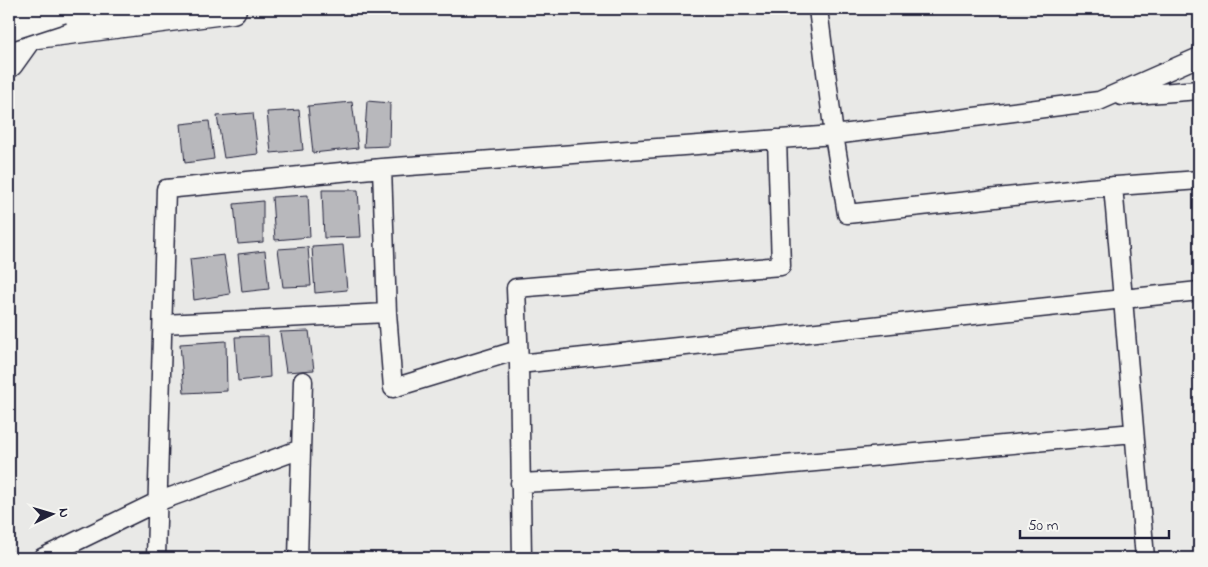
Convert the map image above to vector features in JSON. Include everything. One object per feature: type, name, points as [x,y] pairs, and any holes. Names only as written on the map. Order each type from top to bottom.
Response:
[{"type":"main road","points":[[9,63],[16,24],[37,9]]},
{"type":"main road","points":[[16,24],[62,9]]},
{"type":"main road","points":[[16,24],[232,9]]},
{"type":"street","points":[[818,9],[834,135],[847,214],[1113,186],[1199,180]]},
{"type":"street","points":[[156,558],[166,189],[382,168],[834,135],[1099,101],[1199,57]]},
{"type":"street","points":[[1107,98],[1199,90]]},
{"type":"street","points":[[522,558],[516,288],[781,266],[777,140]]},
{"type":"street","points":[[382,168],[387,313],[393,388],[518,357],[1199,291]]},
{"type":"street","points":[[1113,186],[1145,558]]},
{"type":"street","points":[[163,324],[387,313]]},
{"type":"street","points":[[298,558],[303,382]]},
{"type":"street","points":[[520,483],[662,476],[1134,433]]},
{"type":"street","points":[[42,558],[157,502],[301,449]]},
{"type":"building","points":[[367,101],[390,103],[389,146],[364,147]]},
{"type":"building","points":[[352,102],[358,148],[313,153],[308,106]]},
{"type":"building","points":[[299,110],[303,150],[271,153],[267,112]]},
{"type":"building","points":[[253,113],[258,154],[224,158],[217,116]]},
{"type":"building","points":[[209,121],[214,159],[185,163],[181,124]]},
{"type":"building","points":[[322,190],[358,190],[361,237],[324,238]]},
{"type":"building","points":[[308,195],[310,237],[275,240],[272,197]]},
{"type":"building","points":[[263,201],[263,242],[238,244],[234,204]]},
{"type":"building","points":[[343,245],[347,290],[315,293],[312,247]]},
{"type":"building","points":[[308,247],[311,286],[283,287],[278,249]]},
{"type":"building","points":[[265,251],[269,289],[242,292],[238,254]]},
{"type":"building","points":[[224,255],[230,294],[194,300],[190,259]]},
{"type":"building","points":[[309,331],[314,370],[286,372],[280,332]]},
{"type":"building","points":[[268,336],[270,377],[238,381],[235,337]]},
{"type":"building","points":[[226,341],[227,391],[184,393],[180,344]]}]
